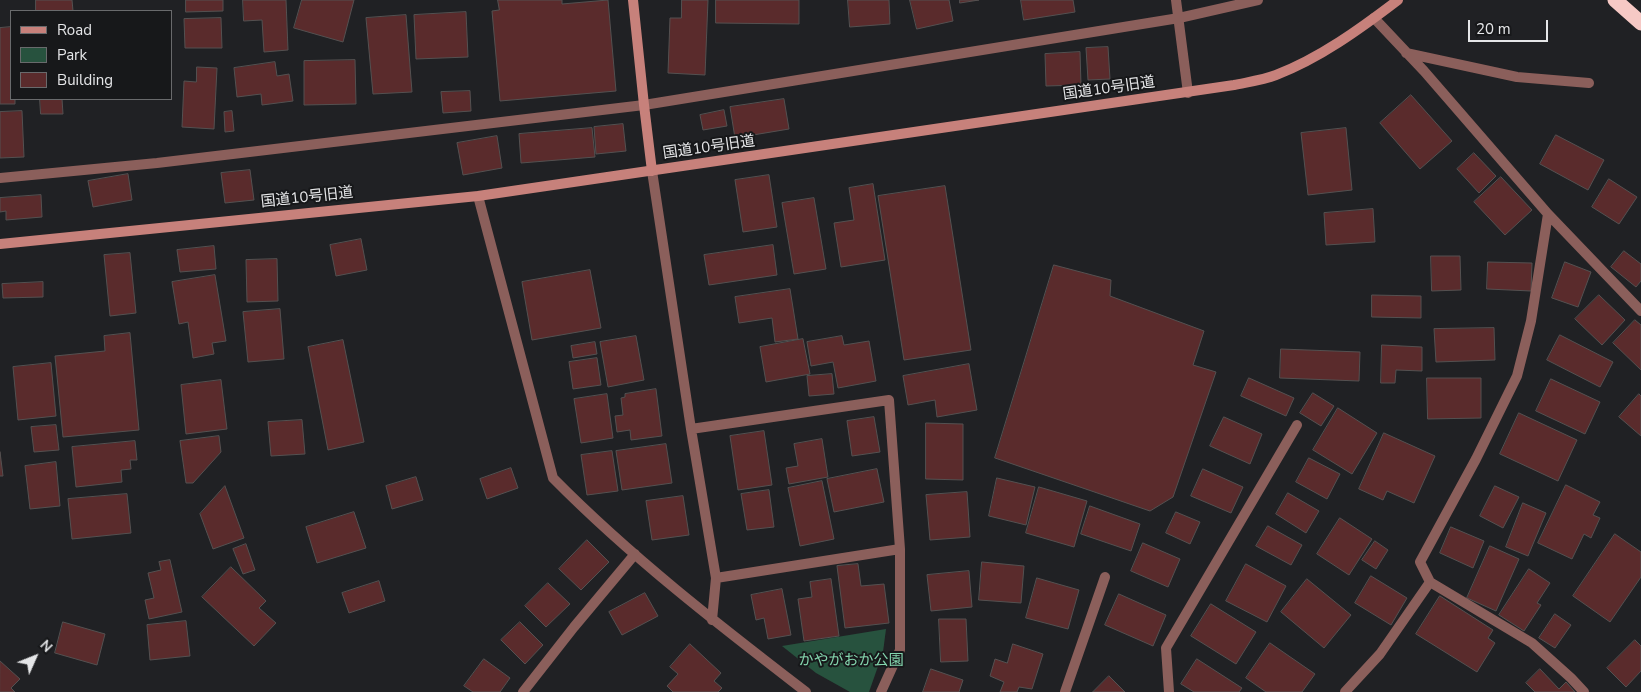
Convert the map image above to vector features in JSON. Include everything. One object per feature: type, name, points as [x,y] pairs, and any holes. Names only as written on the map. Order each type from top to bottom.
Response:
[{"type":"highway","points":[[1615,0],[1641,23]]},
{"type":"street","points":[[633,0],[652,171],[691,429],[716,578],[712,620]]},
{"type":"street","points":[[1176,0],[1188,93]]},
{"type":"street","points":[[0,178],[157,163],[644,105],[1179,18],[1258,0]]},
{"type":"street","name":"国道10号旧道","points":[[0,244],[478,196],[1234,85],[1275,75],[1324,52],[1398,0]]},
{"type":"street","points":[[1374,18],[1548,214],[1641,311]]},
{"type":"street","points":[[1406,53],[1517,77],[1590,83]]},
{"type":"street","points":[[478,196],[554,478],[584,509],[712,620],[806,692]]},
{"type":"street","points":[[1548,214],[1531,321],[1517,376],[1476,459],[1420,562],[1430,582],[1532,643],[1584,692]]},
{"type":"street","points":[[691,429],[889,400],[900,549],[900,650],[881,692]]},
{"type":"street","points":[[1169,692],[1166,648],[1297,425]]},
{"type":"street","points":[[716,578],[900,549]]},
{"type":"street","points":[[523,692],[574,627],[636,554]]},
{"type":"street","points":[[1066,692],[1104,577]]},
{"type":"street","points":[[1345,692],[1380,654],[1430,582]]},
{"type":"green space","name":"かやがおか公園","points":[[886,629],[883,652],[869,692],[850,692],[816,673],[782,646]]},
{"type":"building","points":[[36,0],[72,0],[73,10],[36,10]]},
{"type":"building","points":[[186,0],[223,0],[223,11],[186,12]]},
{"type":"building","points":[[243,0],[286,0],[288,50],[264,52],[262,20],[244,21]]},
{"type":"building","points":[[302,0],[354,0],[343,42],[294,28]]},
{"type":"building","points":[[498,0],[562,0],[562,4],[608,0],[616,91],[500,101],[492,11],[499,10]]},
{"type":"building","points":[[682,0],[708,0],[705,75],[668,73],[670,18],[681,18]]},
{"type":"building","points":[[716,0],[799,0],[799,24],[716,23]]},
{"type":"building","points":[[848,0],[889,0],[890,24],[850,27]]},
{"type":"building","points":[[910,0],[949,0],[953,21],[917,29]]},
{"type":"building","points":[[960,0],[979,0],[960,3]]},
{"type":"building","points":[[1021,0],[1073,0],[1075,12],[1024,20]]},
{"type":"building","points":[[466,12],[468,57],[416,59],[414,15]]},
{"type":"building","points":[[406,15],[412,92],[373,94],[366,18]]},
{"type":"building","points":[[221,18],[222,48],[185,48],[184,19]]},
{"type":"building","points":[[10,27],[10,100],[15,100],[15,104],[0,104],[0,28]]},
{"type":"building","points":[[1108,47],[1110,79],[1088,80],[1086,48]]},
{"type":"building","points":[[1080,52],[1081,85],[1046,86],[1045,54]]},
{"type":"building","points":[[355,60],[356,104],[304,105],[304,61]]},
{"type":"building","points":[[275,62],[277,76],[289,74],[293,101],[262,105],[261,94],[237,97],[234,68]]},
{"type":"building","points":[[197,67],[217,68],[214,129],[182,127],[184,81],[196,82]]},
{"type":"building","points":[[470,91],[471,111],[443,113],[441,92]]},
{"type":"building","points":[[1411,95],[1452,141],[1420,169],[1380,123]]},
{"type":"building","points":[[784,99],[789,129],[735,138],[730,107]]},
{"type":"building","points":[[40,100],[62,100],[63,114],[41,114]]},
{"type":"building","points":[[724,110],[727,126],[703,130],[700,115]]},
{"type":"building","points":[[22,111],[24,157],[0,158],[0,112]]},
{"type":"building","points":[[232,111],[234,131],[225,132],[224,112]]},
{"type":"building","points":[[623,124],[626,151],[596,154],[594,127]]},
{"type":"building","points":[[592,128],[595,157],[521,163],[519,134]]},
{"type":"building","points":[[1346,128],[1352,190],[1308,195],[1301,133]]},
{"type":"building","points":[[1556,135],[1604,160],[1588,190],[1540,164]]},
{"type":"building","points":[[497,136],[502,168],[463,175],[457,143]]},
{"type":"building","points":[[1474,153],[1496,176],[1479,193],[1457,169]]},
{"type":"building","points":[[250,170],[254,200],[225,203],[221,173]]},
{"type":"building","points":[[128,174],[132,200],[93,207],[88,181]]},
{"type":"building","points":[[769,175],[777,227],[743,232],[735,180]]},
{"type":"building","points":[[1501,177],[1532,210],[1505,235],[1474,202]]},
{"type":"building","points":[[1609,179],[1637,197],[1619,224],[1592,207]]},
{"type":"building","points":[[873,184],[885,260],[841,267],[834,223],[854,220],[849,188]]},
{"type":"building","points":[[945,186],[971,350],[904,360],[878,196]]},
{"type":"building","points":[[41,195],[42,217],[6,220],[6,211],[0,212],[0,198]]},
{"type":"building","points":[[814,198],[826,269],[794,274],[782,203]]},
{"type":"building","points":[[1373,209],[1375,242],[1326,245],[1324,213]]},
{"type":"building","points":[[361,239],[367,270],[336,276],[330,245]]},
{"type":"building","points":[[773,245],[777,275],[709,285],[704,255]]},
{"type":"building","points":[[214,246],[216,269],[180,272],[177,250]]},
{"type":"building","points":[[1624,251],[1641,264],[1641,281],[1636,287],[1611,267]]},
{"type":"building","points":[[130,253],[136,313],[110,316],[104,255]]},
{"type":"building","points":[[1431,256],[1460,256],[1461,290],[1432,291]]},
{"type":"building","points":[[277,259],[278,301],[247,302],[246,260]]},
{"type":"building","points":[[1488,262],[1532,263],[1531,291],[1487,289]]},
{"type":"building","points":[[1565,262],[1591,272],[1578,307],[1552,298]]},
{"type":"building","points":[[1054,265],[1111,280],[1110,296],[1204,331],[1193,365],[1216,372],[1173,497],[1150,511],[995,458]]},
{"type":"building","points":[[590,270],[601,328],[532,340],[522,282]]},
{"type":"building","points":[[215,275],[226,341],[212,343],[214,354],[193,358],[188,322],[179,324],[172,282]]},
{"type":"building","points":[[43,282],[43,297],[3,298],[2,284]]},
{"type":"building","points":[[790,289],[798,339],[775,342],[772,318],[739,323],[735,297]]},
{"type":"building","points":[[1372,295],[1421,296],[1421,318],[1372,317]]},
{"type":"building","points":[[1599,295],[1625,320],[1602,345],[1575,319]]},
{"type":"building","points":[[280,309],[284,359],[248,362],[243,312]]},
{"type":"building","points":[[1635,320],[1641,325],[1641,370],[1613,343]]},
{"type":"building","points":[[1494,328],[1495,360],[1436,362],[1434,329]]},
{"type":"building","points":[[130,333],[139,430],[63,437],[55,356],[105,351],[104,336]]},
{"type":"building","points":[[1560,335],[1613,362],[1600,387],[1547,360]]},
{"type":"building","points":[[636,336],[644,380],[608,387],[600,342]]},
{"type":"building","points":[[842,336],[844,345],[869,341],[876,381],[838,388],[833,362],[811,366],[807,342]]},
{"type":"building","points":[[803,339],[810,374],[766,382],[760,347]]},
{"type":"building","points":[[343,340],[364,442],[328,450],[308,347]]},
{"type":"building","points":[[595,342],[597,354],[573,358],[571,346]]},
{"type":"building","points":[[1382,345],[1422,347],[1422,371],[1396,370],[1395,383],[1381,383]]},
{"type":"building","points":[[1281,349],[1360,352],[1359,381],[1280,378]]},
{"type":"building","points":[[597,358],[601,385],[573,389],[569,362]]},
{"type":"building","points":[[51,363],[56,416],[18,420],[13,367]]},
{"type":"building","points":[[969,364],[977,410],[937,417],[935,400],[908,405],[903,376]]},
{"type":"building","points":[[832,374],[834,394],[809,396],[807,376]]},
{"type":"building","points":[[1249,378],[1294,398],[1286,416],[1241,396]]},
{"type":"building","points":[[1427,378],[1481,378],[1481,418],[1428,419]]},
{"type":"building","points":[[1551,379],[1600,402],[1585,434],[1536,411]]},
{"type":"building","points":[[221,380],[227,429],[186,434],[181,385]]},
{"type":"building","points":[[656,389],[662,436],[631,440],[630,430],[617,432],[615,416],[623,415],[621,398],[625,397],[625,394]]},
{"type":"building","points":[[1313,393],[1334,406],[1321,426],[1300,413]]},
{"type":"building","points":[[607,394],[613,438],[581,443],[574,399]]},
{"type":"building","points":[[1639,394],[1641,396],[1641,436],[1619,417]]},
{"type":"building","points":[[1338,408],[1377,433],[1352,474],[1313,450]]},
{"type":"building","points":[[1519,413],[1577,440],[1558,481],[1500,454]]},
{"type":"building","points":[[874,417],[880,452],[852,456],[847,421]]},
{"type":"building","points":[[1224,417],[1262,434],[1250,464],[1210,446]]},
{"type":"building","points":[[302,420],[305,454],[271,456],[268,422]]},
{"type":"building","points":[[926,423],[963,424],[963,480],[926,479]]},
{"type":"building","points":[[56,425],[59,450],[34,452],[31,427]]},
{"type":"building","points":[[764,431],[772,485],[738,490],[730,436]]},
{"type":"building","points":[[1384,433],[1435,456],[1414,503],[1387,491],[1383,500],[1359,489]]},
{"type":"building","points":[[219,436],[221,452],[193,483],[186,483],[180,441]]},
{"type":"building","points":[[822,439],[828,477],[789,484],[786,468],[798,466],[794,444]]},
{"type":"building","points":[[135,441],[137,460],[130,460],[131,469],[121,470],[122,482],[76,487],[72,447]]},
{"type":"building","points":[[666,444],[672,483],[622,490],[616,451]]},
{"type":"building","points":[[612,451],[618,491],[587,495],[581,455]]},
{"type":"building","points":[[0,452],[3,476],[0,476]]},
{"type":"building","points":[[1309,458],[1340,474],[1327,499],[1296,482]]},
{"type":"building","points":[[56,462],[60,506],[30,509],[25,466]]},
{"type":"building","points":[[511,468],[518,488],[487,499],[480,479]]},
{"type":"building","points":[[877,469],[884,502],[834,512],[827,479]]},
{"type":"building","points":[[1203,469],[1243,487],[1231,513],[1191,496]]},
{"type":"building","points":[[416,477],[423,500],[392,509],[386,486]]},
{"type":"building","points":[[997,478],[1035,487],[1026,525],[989,516]]},
{"type":"building","points":[[822,481],[834,539],[800,546],[788,488]]},
{"type":"building","points":[[1566,485],[1600,502],[1593,515],[1600,518],[1591,538],[1584,534],[1572,559],[1538,543]]},
{"type":"building","points":[[225,486],[244,538],[213,549],[200,514]]},
{"type":"building","points":[[1495,486],[1519,497],[1503,528],[1480,516]]},
{"type":"building","points":[[1039,487],[1087,501],[1074,547],[1026,533]]},
{"type":"building","points":[[769,490],[774,527],[747,530],[741,494]]},
{"type":"building","points":[[967,492],[970,537],[930,540],[926,495]]},
{"type":"building","points":[[1288,493],[1319,511],[1306,533],[1276,514]]},
{"type":"building","points":[[127,494],[131,533],[72,539],[68,499]]},
{"type":"building","points":[[683,496],[689,535],[652,540],[646,501]]},
{"type":"building","points":[[1523,503],[1546,513],[1528,556],[1506,547]]},
{"type":"building","points":[[1090,506],[1140,524],[1131,551],[1081,534]]},
{"type":"building","points":[[354,512],[366,548],[317,563],[306,527]]},
{"type":"building","points":[[1176,512],[1200,522],[1190,544],[1166,533]]},
{"type":"building","points":[[1340,518],[1372,539],[1349,575],[1317,554]]},
{"type":"building","points":[[1268,526],[1302,545],[1291,565],[1256,546]]},
{"type":"building","points":[[1451,527],[1484,541],[1473,568],[1440,553]]},
{"type":"building","points":[[1615,534],[1641,552],[1641,577],[1610,622],[1573,596]]},
{"type":"building","points":[[587,540],[609,562],[581,590],[559,569]]},
{"type":"building","points":[[1375,541],[1388,550],[1376,569],[1362,560]]},
{"type":"building","points":[[1143,543],[1180,559],[1168,587],[1131,571]]},
{"type":"building","points":[[246,544],[255,570],[243,574],[233,549]]},
{"type":"building","points":[[1490,546],[1519,559],[1496,611],[1467,598]]},
{"type":"building","points":[[170,560],[182,612],[149,619],[145,600],[154,598],[148,573],[161,570],[159,562]]},
{"type":"building","points":[[982,562],[1024,566],[1021,603],[979,600]]},
{"type":"building","points":[[858,564],[861,586],[884,584],[889,623],[845,628],[837,566]]},
{"type":"building","points":[[1246,564],[1286,586],[1267,622],[1226,601]]},
{"type":"building","points":[[231,567],[266,601],[259,608],[276,623],[254,646],[202,597]]},
{"type":"building","points":[[1529,569],[1550,583],[1537,603],[1541,605],[1524,631],[1499,615]]},
{"type":"building","points":[[969,571],[972,607],[931,611],[927,575]]},
{"type":"building","points":[[1371,576],[1407,598],[1391,625],[1355,603]]},
{"type":"building","points":[[1037,578],[1079,590],[1068,629],[1026,618]]},
{"type":"building","points":[[831,579],[839,636],[804,641],[798,599],[812,597],[810,582]]},
{"type":"building","points":[[1307,579],[1351,615],[1324,648],[1281,612]]},
{"type":"building","points":[[379,581],[385,601],[349,613],[342,593]]},
{"type":"building","points":[[548,583],[570,604],[546,627],[525,606]]},
{"type":"building","points":[[782,589],[791,635],[768,639],[764,618],[756,620],[751,595]]},
{"type":"building","points":[[645,593],[658,616],[622,635],[609,612]]},
{"type":"building","points":[[1119,594],[1166,615],[1153,646],[1105,625]]},
{"type":"building","points":[[1440,596],[1493,630],[1488,638],[1495,643],[1477,672],[1416,634]]},
{"type":"building","points":[[1211,604],[1256,632],[1236,664],[1191,636]]},
{"type":"building","points":[[1555,614],[1571,625],[1555,648],[1539,638]]},
{"type":"building","points":[[939,619],[966,619],[968,661],[941,662]]},
{"type":"building","points":[[186,621],[190,656],[150,660],[147,625]]},
{"type":"building","points":[[63,622],[105,634],[97,665],[55,653]]},
{"type":"building","points":[[520,622],[543,645],[525,664],[501,640]]},
{"type":"building","points":[[1635,640],[1641,646],[1641,671],[1626,687],[1607,668]]},
{"type":"building","points":[[1270,643],[1315,674],[1302,692],[1266,692],[1246,678]]},
{"type":"building","points":[[690,644],[721,673],[714,681],[722,688],[718,692],[673,692],[667,686],[678,674],[670,667]]},
{"type":"building","points":[[1013,644],[1043,654],[1032,689],[1019,687],[1017,692],[1000,692],[1004,682],[990,676],[995,659],[1007,663]]},
{"type":"building","points":[[484,659],[510,678],[500,692],[473,692],[464,686]]},
{"type":"building","points":[[1197,659],[1242,688],[1239,692],[1194,692],[1181,684]]},
{"type":"building","points":[[0,661],[20,679],[11,688],[15,692],[0,692]]},
{"type":"building","points":[[931,669],[963,680],[959,692],[923,692]]},
{"type":"building","points":[[1540,669],[1559,689],[1566,682],[1575,692],[1535,692],[1526,683]]},
{"type":"building","points":[[1109,676],[1125,692],[1093,692]]}]
